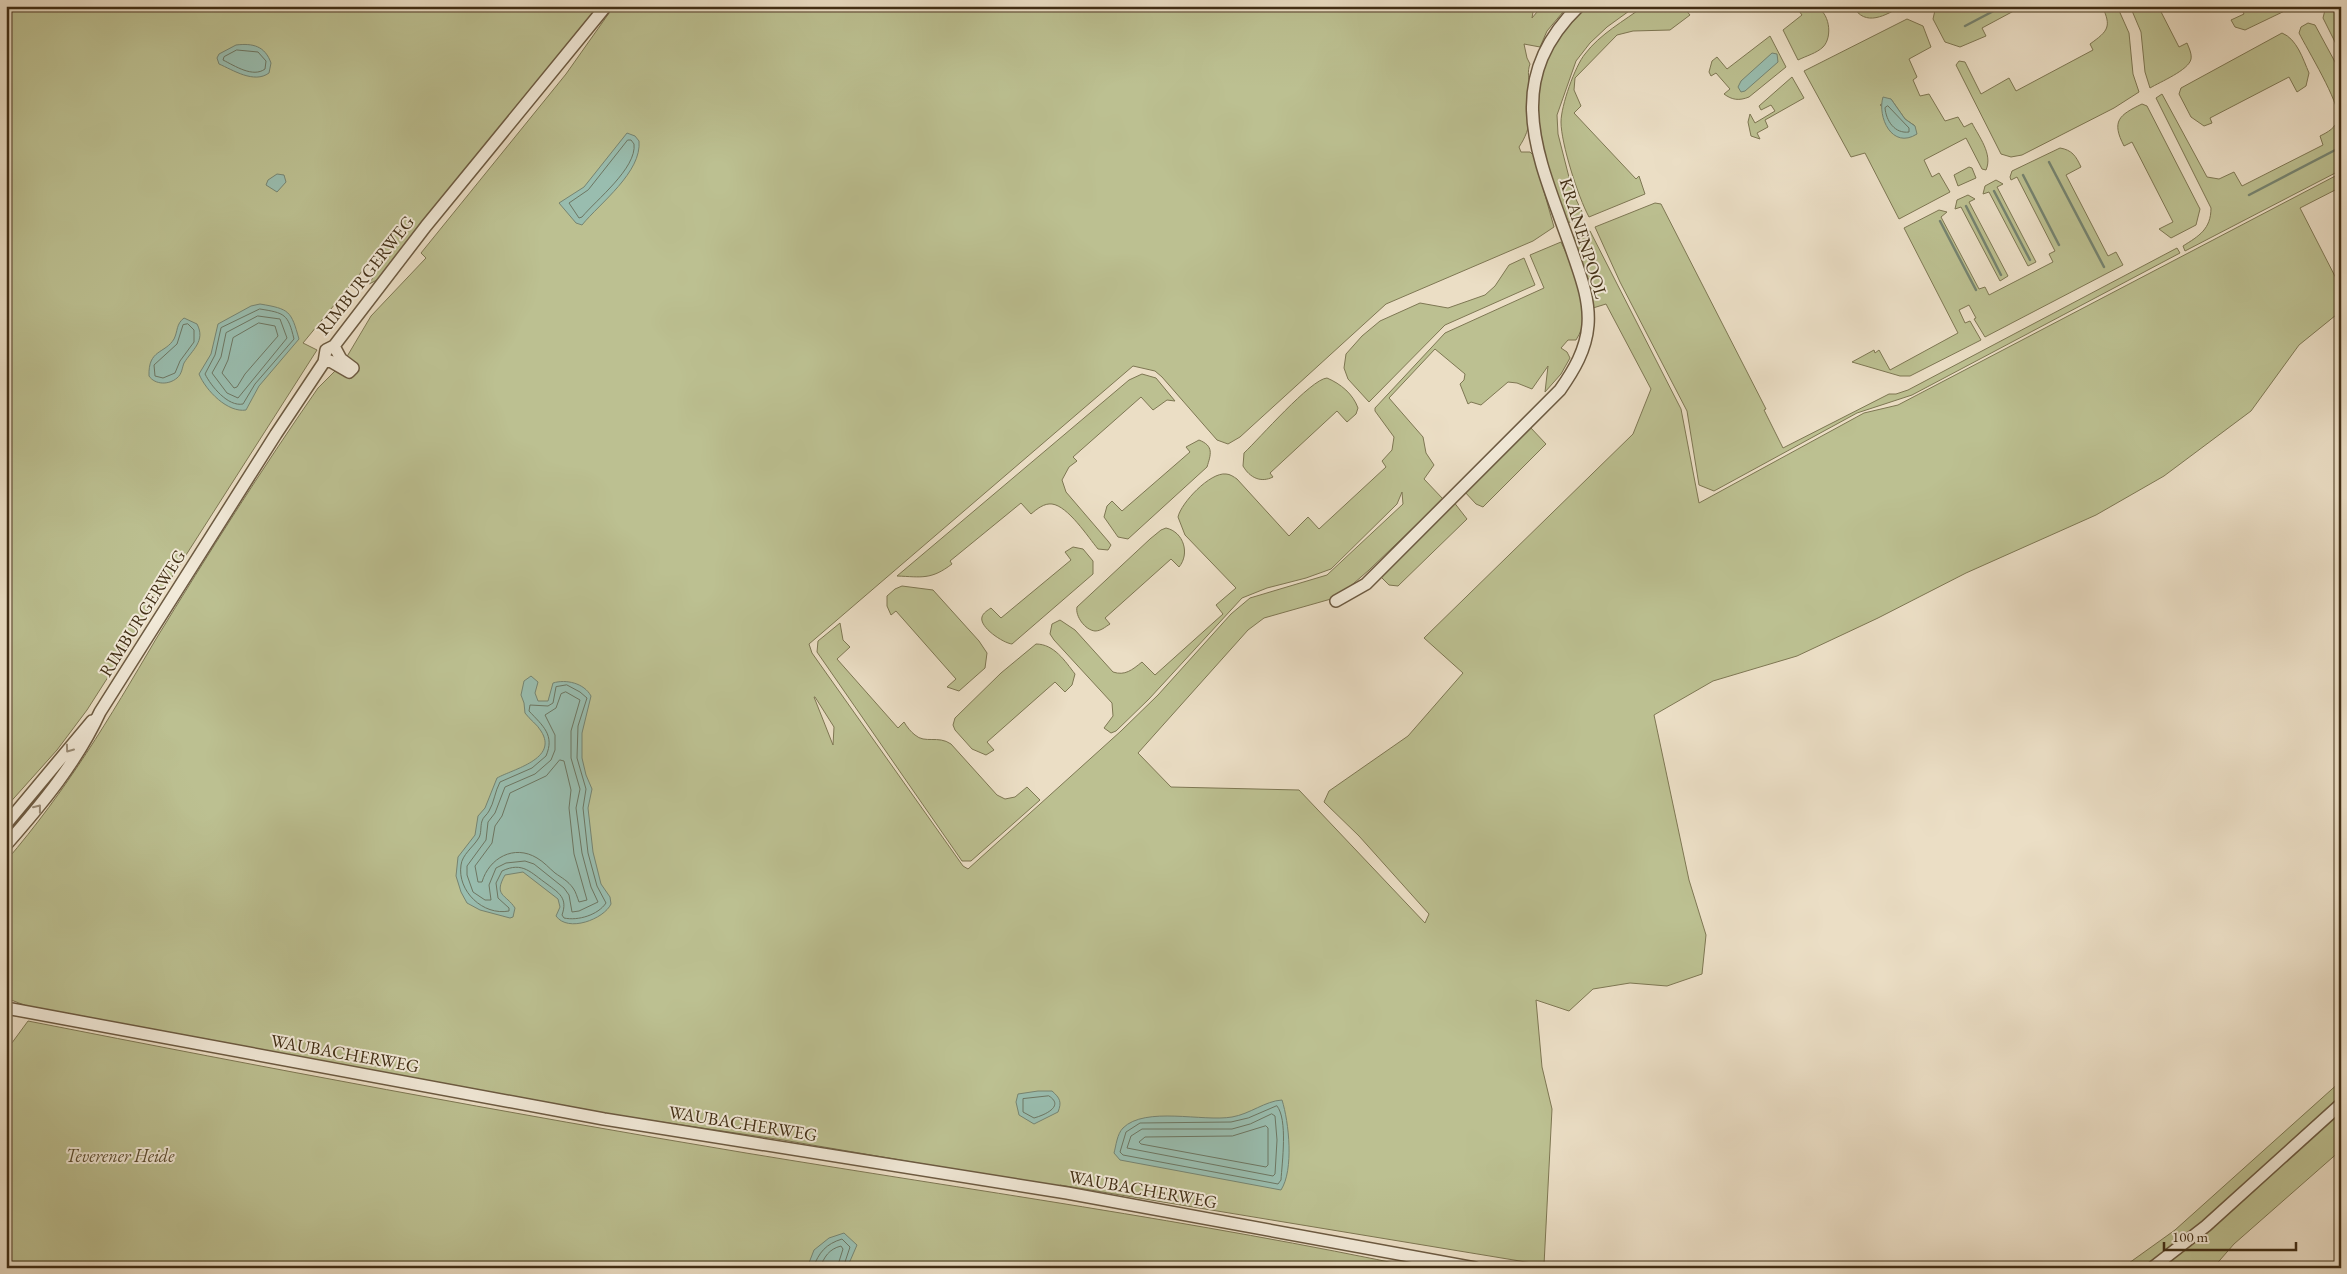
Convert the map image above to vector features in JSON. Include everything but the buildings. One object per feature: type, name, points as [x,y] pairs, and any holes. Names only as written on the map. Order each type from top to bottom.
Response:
[{"type":"street","name":"RIMBURGERWEG","points":[[6,824],[100,712],[276,434],[324,362],[326,350],[334,346],[426,226],[606,6]]},
{"type":"street","name":"KRANENPOOL","points":[[1336,601],[1366,584],[1560,390],[1575,367],[1582,351],[1588,326],[1586,296],[1543,168],[1533,128],[1532,98],[1535,76],[1550,40],[1579,6]]},
{"type":"street","points":[[324,362],[330,360],[351,370],[341,359],[334,346]]},
{"type":"street","name":"RIMBURGERWEG","points":[[6,845],[64,775],[89,737],[100,712]]},
{"type":"street","name":"WAUBACHERWEG","points":[[6,1008],[604,1119],[1067,1192],[1476,1268]]},
{"type":"street","points":[[2152,1268],[2206,1226],[2341,1104]]},
{"type":"green space","points":[[6,6],[602,6],[377,280],[369,284],[375,274],[372,271],[381,256],[377,253],[303,343],[317,350],[87,710],[57,750],[6,807]]},
{"type":"green space","points":[[614,6],[1534,6],[1532,18],[1542,6],[1568,6],[1547,31],[1540,47],[1524,44],[1530,64],[1528,72],[1531,111],[1529,125],[1519,147],[1521,152],[1530,152],[1534,156],[1554,227],[1533,241],[1386,304],[1240,437],[1228,444],[1217,440],[1155,371],[1133,366],[809,644],[812,653],[963,866],[968,869],[1121,731],[1158,695],[1231,614],[1250,598],[1327,575],[1403,504],[1402,492],[1397,504],[1331,569],[1306,578],[1267,588],[1242,598],[1149,699],[1116,731],[1111,733],[1104,728],[1113,716],[1112,703],[1054,640],[1050,634],[1052,624],[1060,620],[1075,630],[1113,672],[1125,673],[1142,662],[1155,675],[1223,614],[1216,605],[1236,588],[1185,535],[1178,517],[1180,511],[1197,489],[1212,478],[1229,474],[1237,479],[1289,536],[1308,517],[1319,529],[1386,467],[1382,461],[1392,450],[1394,437],[1375,411],[1375,408],[1445,333],[1544,288],[1530,255],[1561,242],[1572,265],[1580,291],[1584,317],[1576,340],[1568,340],[1561,348],[1567,352],[1570,358],[1561,374],[1545,392],[1548,366],[1532,389],[1517,383],[1508,382],[1481,405],[1471,402],[1468,404],[1460,384],[1464,380],[1465,374],[1435,349],[1389,398],[1423,437],[1426,453],[1434,465],[1424,479],[1443,499],[1338,597],[1264,618],[1248,630],[1138,753],[1171,787],[1299,790],[1425,923],[1429,914],[1359,836],[1324,802],[1329,791],[1408,736],[1463,673],[1424,638],[1633,434],[1651,389],[1606,304],[1593,308],[1590,284],[1572,238],[1590,231],[1681,409],[1699,503],[1864,413],[1898,405],[2341,173],[2341,187],[2300,208],[2341,288],[2341,311],[2299,345],[2251,411],[2164,476],[2096,515],[1966,573],[1878,618],[1797,656],[1713,681],[1654,715],[1689,880],[1706,935],[1702,974],[1667,986],[1630,983],[1593,989],[1569,1011],[1536,1000],[1542,1067],[1552,1109],[1544,1265],[1060,1185],[1058,1187],[783,1140],[621,1116],[32,1008],[6,998],[6,861],[49,808],[68,781],[104,726],[215,544],[318,388],[337,369],[339,370],[371,316],[426,258],[421,253],[566,74]],"holes":[[[814,697],[815,697],[834,727],[833,745]]]},
{"type":"green space","points":[[1587,6],[1636,6],[1607,27],[1590,43],[1576,61],[1557,115],[1558,134],[1573,193],[1584,216],[1583,219],[1566,223],[1543,145],[1538,101],[1540,80],[1555,42]]},
{"type":"green space","points":[[1644,6],[1687,6],[1685,9],[1690,15],[1670,30],[1633,31],[1617,35],[1575,78],[1574,90],[1581,106],[1574,113],[1636,179],[1639,176],[1645,194],[1589,217],[1575,184],[1567,156],[1561,122],[1563,106],[1573,77],[1585,54],[1605,34]]},
{"type":"green space","points":[[1814,6],[1824,13],[1829,31],[1823,47],[1815,53],[1798,60],[1783,30],[1802,15],[1796,7]]},
{"type":"green space","points":[[1853,6],[1902,6],[1883,16],[1870,18],[1863,17]]},
{"type":"green space","points":[[1936,6],[2023,6],[1982,28],[1986,36],[1960,47],[1945,42],[1933,19]]},
{"type":"green space","points":[[2102,6],[2117,6],[2129,33],[2133,74],[2139,92],[2114,108],[2022,155],[2011,157],[2001,154],[1956,65],[1959,61],[1965,62],[1981,94],[2009,78],[2016,91],[2093,50],[2090,44],[2101,36],[2107,24]]},
{"type":"green space","points":[[2130,6],[2158,6],[2179,47],[2187,43],[2191,53],[2191,59],[2185,67],[2150,88],[2145,72],[2141,32]]},
{"type":"green space","points":[[2240,6],[2295,6],[2245,30],[2235,27],[2231,20],[2244,14]]},
{"type":"green space","points":[[2331,6],[2341,6],[2341,48],[2337,46],[2323,18],[2325,10]]},
{"type":"green space","points":[[1907,19],[1923,26],[1931,47],[1909,59],[1917,77],[1913,80],[1920,96],[1929,94],[1945,121],[1958,117],[1964,127],[1972,123],[1988,158],[1986,170],[1982,169],[1966,138],[1924,160],[1932,177],[1939,173],[1950,192],[1899,219],[1865,153],[1851,157],[1804,71]],"holes":[[[1891,99],[1905,119],[1915,126],[1880,105]]]},
{"type":"green space","points":[[2308,23],[2315,25],[2341,73],[2341,170],[2185,251],[2183,246],[2199,235],[2206,227],[2211,208],[2156,98],[2162,94],[2207,177],[2219,179],[2234,172],[2242,186],[2323,145],[2320,136],[2331,129],[2337,121],[2334,101],[2299,33],[2301,27]]},
{"type":"green space","points":[[2282,33],[2292,40],[2302,56],[2309,73],[2306,86],[2297,92],[2289,77],[2210,118],[2212,123],[2204,126],[2191,117],[2179,94],[2181,88]]},
{"type":"green space","points":[[1770,36],[1786,67],[1749,97],[1736,99],[1724,94],[1730,89],[1716,73],[1711,76],[1709,72],[1712,61],[1717,57],[1727,69]]},
{"type":"green space","points":[[1792,77],[1804,98],[1765,120],[1768,127],[1757,133],[1760,139],[1751,136],[1748,122],[1750,114],[1755,123],[1775,111],[1771,105],[1761,110],[1759,106]]},
{"type":"green space","points":[[2142,104],[2147,106],[2200,209],[2196,225],[2171,238],[2159,229],[2173,222],[2132,142],[2124,146],[2118,130],[2118,125],[2123,116]]},
{"type":"green space","points":[[2060,148],[2071,152],[2079,163],[2081,167],[2066,175],[2108,256],[2116,252],[2123,265],[1985,337],[1974,319],[1976,318],[1969,305],[1959,310],[1965,323],[1970,321],[1981,340],[1910,376],[1900,376],[1852,362],[1874,350],[1875,353],[1879,350],[1890,370],[1958,333],[1904,228],[1939,210],[1947,212],[1941,217],[1979,289],[1985,287],[1989,295],[2053,262],[2049,254],[2055,251],[2017,177],[2011,180],[2010,177],[2012,171]]},
{"type":"green space","points":[[1969,167],[1972,168],[1976,178],[1958,186],[1954,175]]},
{"type":"green space","points":[[1996,180],[2003,184],[1997,187],[2036,262],[2028,266],[1989,192],[1983,194],[1985,186]]},
{"type":"green space","points":[[1968,195],[1975,199],[1969,202],[2008,276],[2000,281],[1961,207],[1955,209],[1957,200]]},
{"type":"green space","points":[[1655,203],[1661,204],[1766,409],[1764,410],[1783,448],[1889,394],[1908,390],[2177,248],[2180,253],[1912,395],[1857,413],[1714,491],[1699,485],[1687,411],[1620,282],[1595,227]]},
{"type":"green space","points":[[1524,258],[1535,285],[1445,325],[1369,402],[1348,379],[1344,368],[1346,354],[1362,336],[1380,321],[1420,303],[1448,308],[1485,295],[1495,286],[1509,265]]},
{"type":"green space","points":[[1142,374],[1156,378],[1175,401],[1167,400],[1153,410],[1141,397],[1073,457],[1077,461],[1069,467],[1062,480],[1066,492],[1111,545],[1108,550],[1098,549],[1071,516],[1058,506],[1046,504],[1031,514],[1021,503],[950,561],[952,564],[945,569],[926,576],[897,576],[1129,380]]},
{"type":"green space","points":[[1327,378],[1342,386],[1350,394],[1358,408],[1356,414],[1347,422],[1337,411],[1270,473],[1273,477],[1260,479],[1249,474],[1243,466],[1244,453],[1309,388]]},
{"type":"green space","points":[[1530,427],[1546,444],[1483,507],[1476,504],[1464,491]]},
{"type":"green space","points":[[1199,440],[1207,445],[1210,451],[1207,467],[1128,539],[1118,537],[1104,517],[1107,506],[1112,501],[1122,511],[1190,452],[1186,447]]},
{"type":"green space","points":[[1453,501],[1467,519],[1398,586],[1389,585],[1379,575]]},
{"type":"green space","points":[[1166,528],[1177,534],[1183,544],[1184,556],[1179,567],[1171,559],[1105,618],[1110,624],[1103,629],[1095,631],[1084,625],[1079,618],[1077,607],[1150,539]]},
{"type":"green space","points":[[1073,547],[1083,549],[1093,561],[1093,574],[1012,644],[998,638],[988,630],[982,621],[984,613],[991,608],[1001,618],[1071,560],[1065,552]]},
{"type":"green space","points":[[902,586],[933,590],[979,641],[987,653],[985,668],[959,691],[947,687],[956,679],[896,611],[891,615],[887,606],[887,596]]},
{"type":"green space","points":[[840,623],[843,640],[850,647],[837,659],[898,728],[904,722],[919,738],[941,740],[951,744],[997,795],[1005,799],[1015,797],[1027,787],[1040,800],[971,861],[962,861],[817,652],[818,641]]},
{"type":"green space","points":[[1036,644],[1054,650],[1063,659],[1075,674],[1072,685],[1065,692],[1055,682],[987,742],[994,750],[986,755],[972,749],[955,730],[953,725],[955,718],[1001,673]]},
{"type":"green space","points":[[71,752],[70,759],[6,840],[6,834]]},
{"type":"green space","name":"Teverener Heide","points":[[28,1021],[566,1122],[1250,1235],[1418,1268],[6,1268],[6,1051]]},
{"type":"green space","points":[[2341,1081],[2341,1097],[2229,1199],[2145,1268],[2122,1268],[2175,1230]]},
{"type":"green space","points":[[2341,1111],[2341,1150],[2234,1244],[2213,1268],[2163,1268]]},
{"type":"water","points":[[236,45],[253,45],[262,49],[271,63],[269,73],[263,76],[250,77],[219,64],[217,58],[219,54]]},
{"type":"water","points":[[1772,53],[1777,54],[1778,62],[1745,91],[1741,92],[1738,87],[1741,81]]},
{"type":"water","points":[[1883,97],[1891,99],[1905,119],[1915,126],[1917,134],[1908,138],[1900,138],[1888,129],[1882,113]]},
{"type":"water","points":[[627,133],[635,136],[639,141],[638,153],[634,164],[618,186],[582,225],[576,223],[559,203],[584,187]]},
{"type":"water","points":[[277,174],[284,175],[286,182],[277,192],[266,185],[268,180]]},
{"type":"water","points":[[260,304],[278,308],[288,313],[294,322],[299,339],[259,386],[246,410],[239,410],[225,404],[212,394],[199,374],[211,354],[218,324],[251,306]]},
{"type":"water","points":[[184,318],[197,324],[200,335],[197,345],[184,363],[181,373],[177,378],[166,383],[155,381],[149,376],[151,361],[154,356],[174,339],[178,325]]},
{"type":"water","points":[[531,676],[538,682],[535,693],[538,701],[548,701],[553,683],[558,682],[569,682],[579,685],[591,696],[582,733],[582,758],[592,789],[588,808],[593,852],[601,884],[610,897],[611,904],[601,915],[577,924],[562,921],[556,916],[560,907],[558,899],[523,872],[505,875],[500,887],[502,894],[515,908],[513,917],[510,918],[480,910],[467,903],[456,876],[458,857],[475,835],[478,816],[485,808],[497,778],[532,762],[544,749],[545,741],[541,731],[525,713],[521,695],[524,681]]},
{"type":"water","points":[[1052,1091],[1058,1098],[1060,1105],[1058,1112],[1034,1124],[1019,1115],[1016,1102],[1018,1094]]},
{"type":"water","points":[[1282,1100],[1287,1121],[1289,1159],[1288,1171],[1281,1190],[1120,1160],[1114,1153],[1121,1131],[1133,1121],[1160,1116],[1232,1117]]},
{"type":"water","points":[[844,1233],[857,1245],[847,1268],[807,1268],[814,1250],[829,1238]]},
{"type":"waterway","points":[[1965,26],[2003,6]]},
{"type":"waterway","points":[[2249,195],[2341,147]]},
{"type":"waterway","points":[[2049,162],[2104,267]]},
{"type":"waterway","points":[[2023,175],[2059,245]]},
{"type":"waterway","points":[[1994,191],[2030,260]]},
{"type":"waterway","points":[[1966,206],[2001,275]]},
{"type":"waterway","points":[[1940,221],[1976,290]]}]
